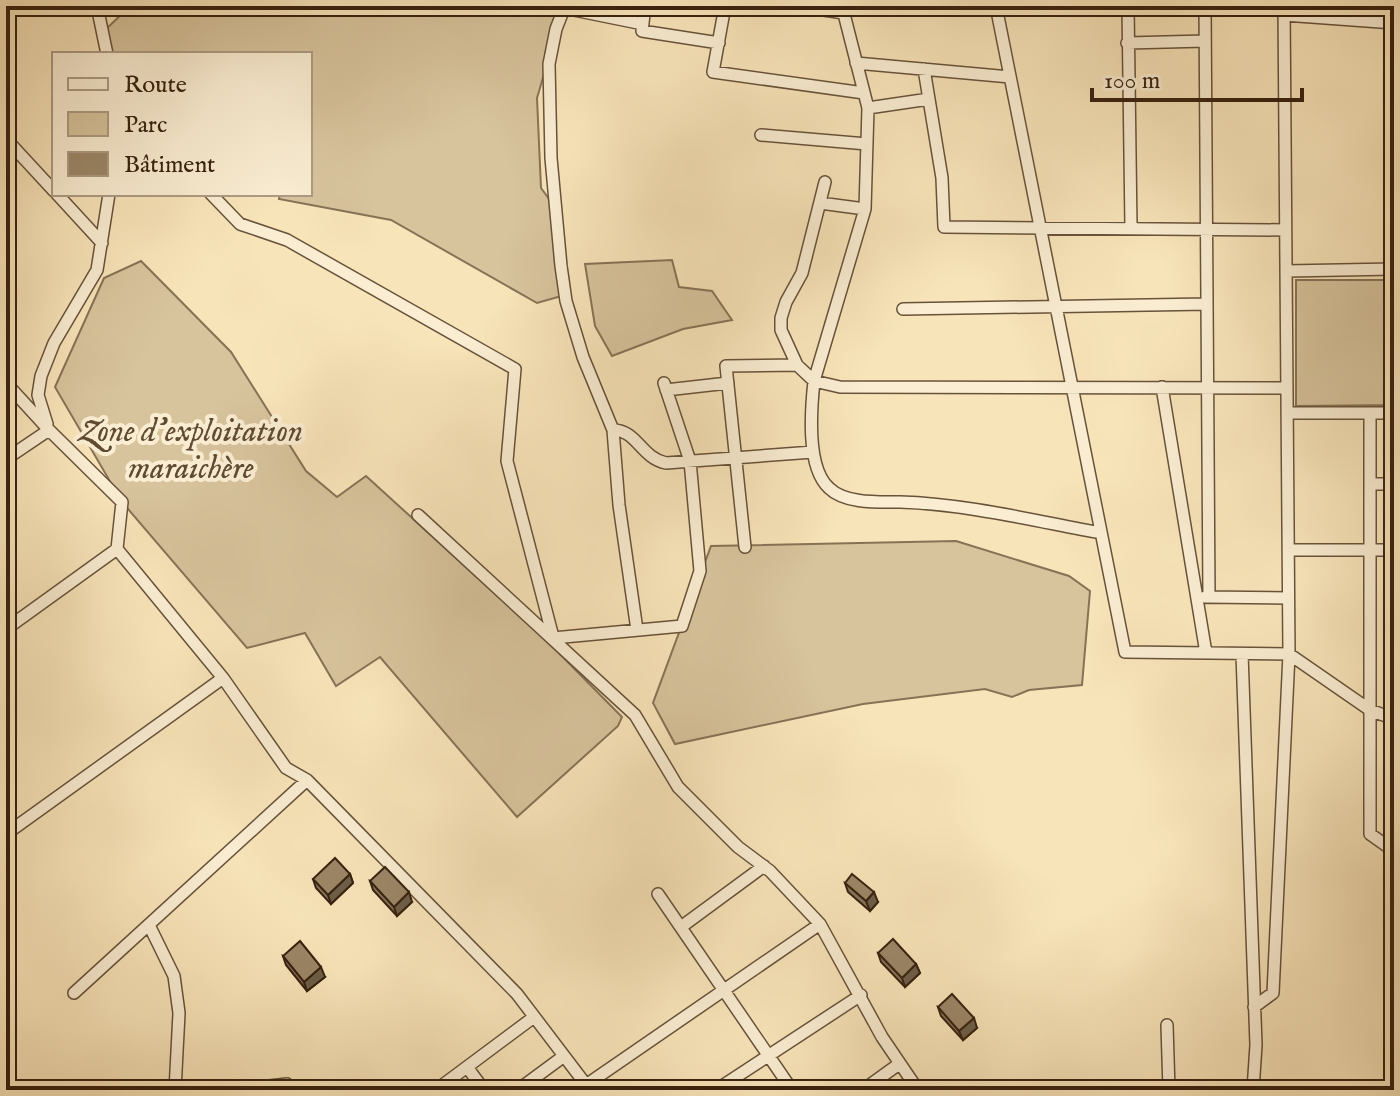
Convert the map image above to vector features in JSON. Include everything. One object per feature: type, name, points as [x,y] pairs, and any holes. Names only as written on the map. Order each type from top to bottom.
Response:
[{"type":"street","points":[[97,6],[107,52]]},
{"type":"street","points":[[645,6],[642,31],[719,43]]},
{"type":"street","points":[[725,6],[713,72],[864,93]]},
{"type":"street","points":[[797,6],[843,10],[868,108],[865,209],[814,381],[811,410],[813,452],[823,482],[831,491],[855,500],[936,503],[1101,533]]},
{"type":"street","points":[[996,6],[1125,652],[1289,654],[1370,710],[1394,719]]},
{"type":"street","points":[[1128,6],[1131,228]]},
{"type":"street","points":[[1205,6],[1208,387],[1203,596],[1206,653]]},
{"type":"street","points":[[637,630],[619,505],[613,430],[583,357],[566,301],[552,178],[549,64],[564,7],[643,24]]},
{"type":"street","points":[[1254,1007],[1273,993],[1289,654],[1283,9],[1394,23]]},
{"type":"street","points":[[1127,43],[1205,41]]},
{"type":"street","points":[[856,63],[1010,77]]},
{"type":"street","points":[[924,69],[942,178],[944,227],[1285,230]]},
{"type":"street","points":[[868,108],[929,99]]},
{"type":"street","points":[[761,135],[867,144]]},
{"type":"street","points":[[6,139],[52,188]]},
{"type":"street","points":[[825,182],[802,273],[781,318],[784,340],[797,365],[814,381],[840,387],[1287,388]]},
{"type":"street","points":[[60,196],[102,243]]},
{"type":"street","points":[[49,430],[38,395],[41,376],[54,343],[97,270],[109,196]]},
{"type":"street","points":[[213,196],[240,224],[287,240],[515,369],[507,461],[553,638]]},
{"type":"street","points":[[820,203],[865,209]]},
{"type":"street","points":[[1286,271],[1394,269]]},
{"type":"street","points":[[903,309],[1207,304]]},
{"type":"street","points":[[745,547],[726,366],[797,365]]},
{"type":"street","points":[[6,383],[122,502],[117,549],[223,678],[286,768],[307,780],[517,994],[588,1087],[820,924]]},
{"type":"street","points":[[553,638],[682,626],[700,571],[690,461],[665,387],[728,383]]},
{"type":"street","points":[[1162,387],[1203,596]]},
{"type":"street","points":[[1287,413],[1394,413]]},
{"type":"street","points":[[1370,413],[1370,834],[1394,851]]},
{"type":"street","points":[[6,459],[49,430]]},
{"type":"street","points":[[613,430],[629,434],[649,457],[657,461],[813,452]]},
{"type":"street","points":[[1370,484],[1394,484]]},
{"type":"street","points":[[418,515],[635,715],[678,787],[738,847],[764,866],[820,924],[899,1064],[918,1090]]},
{"type":"street","points":[[6,629],[117,549]]},
{"type":"street","points":[[1288,550],[1394,550]]},
{"type":"street","points":[[1203,596],[1288,598]]},
{"type":"street","points":[[1242,654],[1256,1045],[1253,1090]]},
{"type":"street","points":[[6,834],[223,678]]},
{"type":"street","points":[[74,993],[307,780]]},
{"type":"street","points":[[681,927],[764,866]]},
{"type":"street","points":[[658,894],[792,1090]]},
{"type":"street","points":[[149,925],[174,976],[179,1013],[175,1090]]},
{"type":"street","points":[[716,1090],[861,995]]},
{"type":"street","points":[[436,1090],[534,1017]]},
{"type":"street","points":[[1167,1025],[1169,1090]]},
{"type":"street","points":[[518,1090],[564,1056]]},
{"type":"street","points":[[863,1090],[899,1064]]},
{"type":"street","points":[[467,1067],[484,1090]]},
{"type":"street","points":[[259,1090],[287,1084],[288,1090]]},
{"type":"green space","points":[[130,6],[564,6],[537,98],[541,188],[555,207],[565,295],[537,303],[391,220],[279,199],[280,196],[312,196],[312,52],[106,52],[103,32]]},
{"type":"green space","points":[[672,260],[679,287],[712,291],[732,320],[683,329],[612,356],[595,326],[585,264]]},
{"type":"green space","name":"Zone d'exploitation maraichère","points":[[141,261],[231,352],[306,471],[337,497],[366,476],[545,639],[622,717],[618,726],[517,817],[380,657],[336,686],[305,633],[247,648],[122,502],[55,387],[104,278]]},
{"type":"green space","points":[[1296,280],[1394,280],[1394,405],[1296,406]]},
{"type":"green space","points":[[956,541],[1069,576],[1090,591],[1082,685],[1029,690],[1012,697],[985,689],[863,704],[675,744],[653,703],[711,546]]},
{"type":"building","points":[[335,858],[350,874],[328,895],[313,879]]},
{"type":"building","points":[[385,867],[409,892],[394,907],[370,881]]},
{"type":"building","points":[[852,874],[874,892],[866,901],[845,883]]},
{"type":"building","points":[[893,939],[916,964],[902,978],[878,953]]},
{"type":"building","points":[[300,941],[321,967],[304,982],[283,956]]},
{"type":"building","points":[[952,994],[974,1018],[959,1031],[938,1007]]}]
